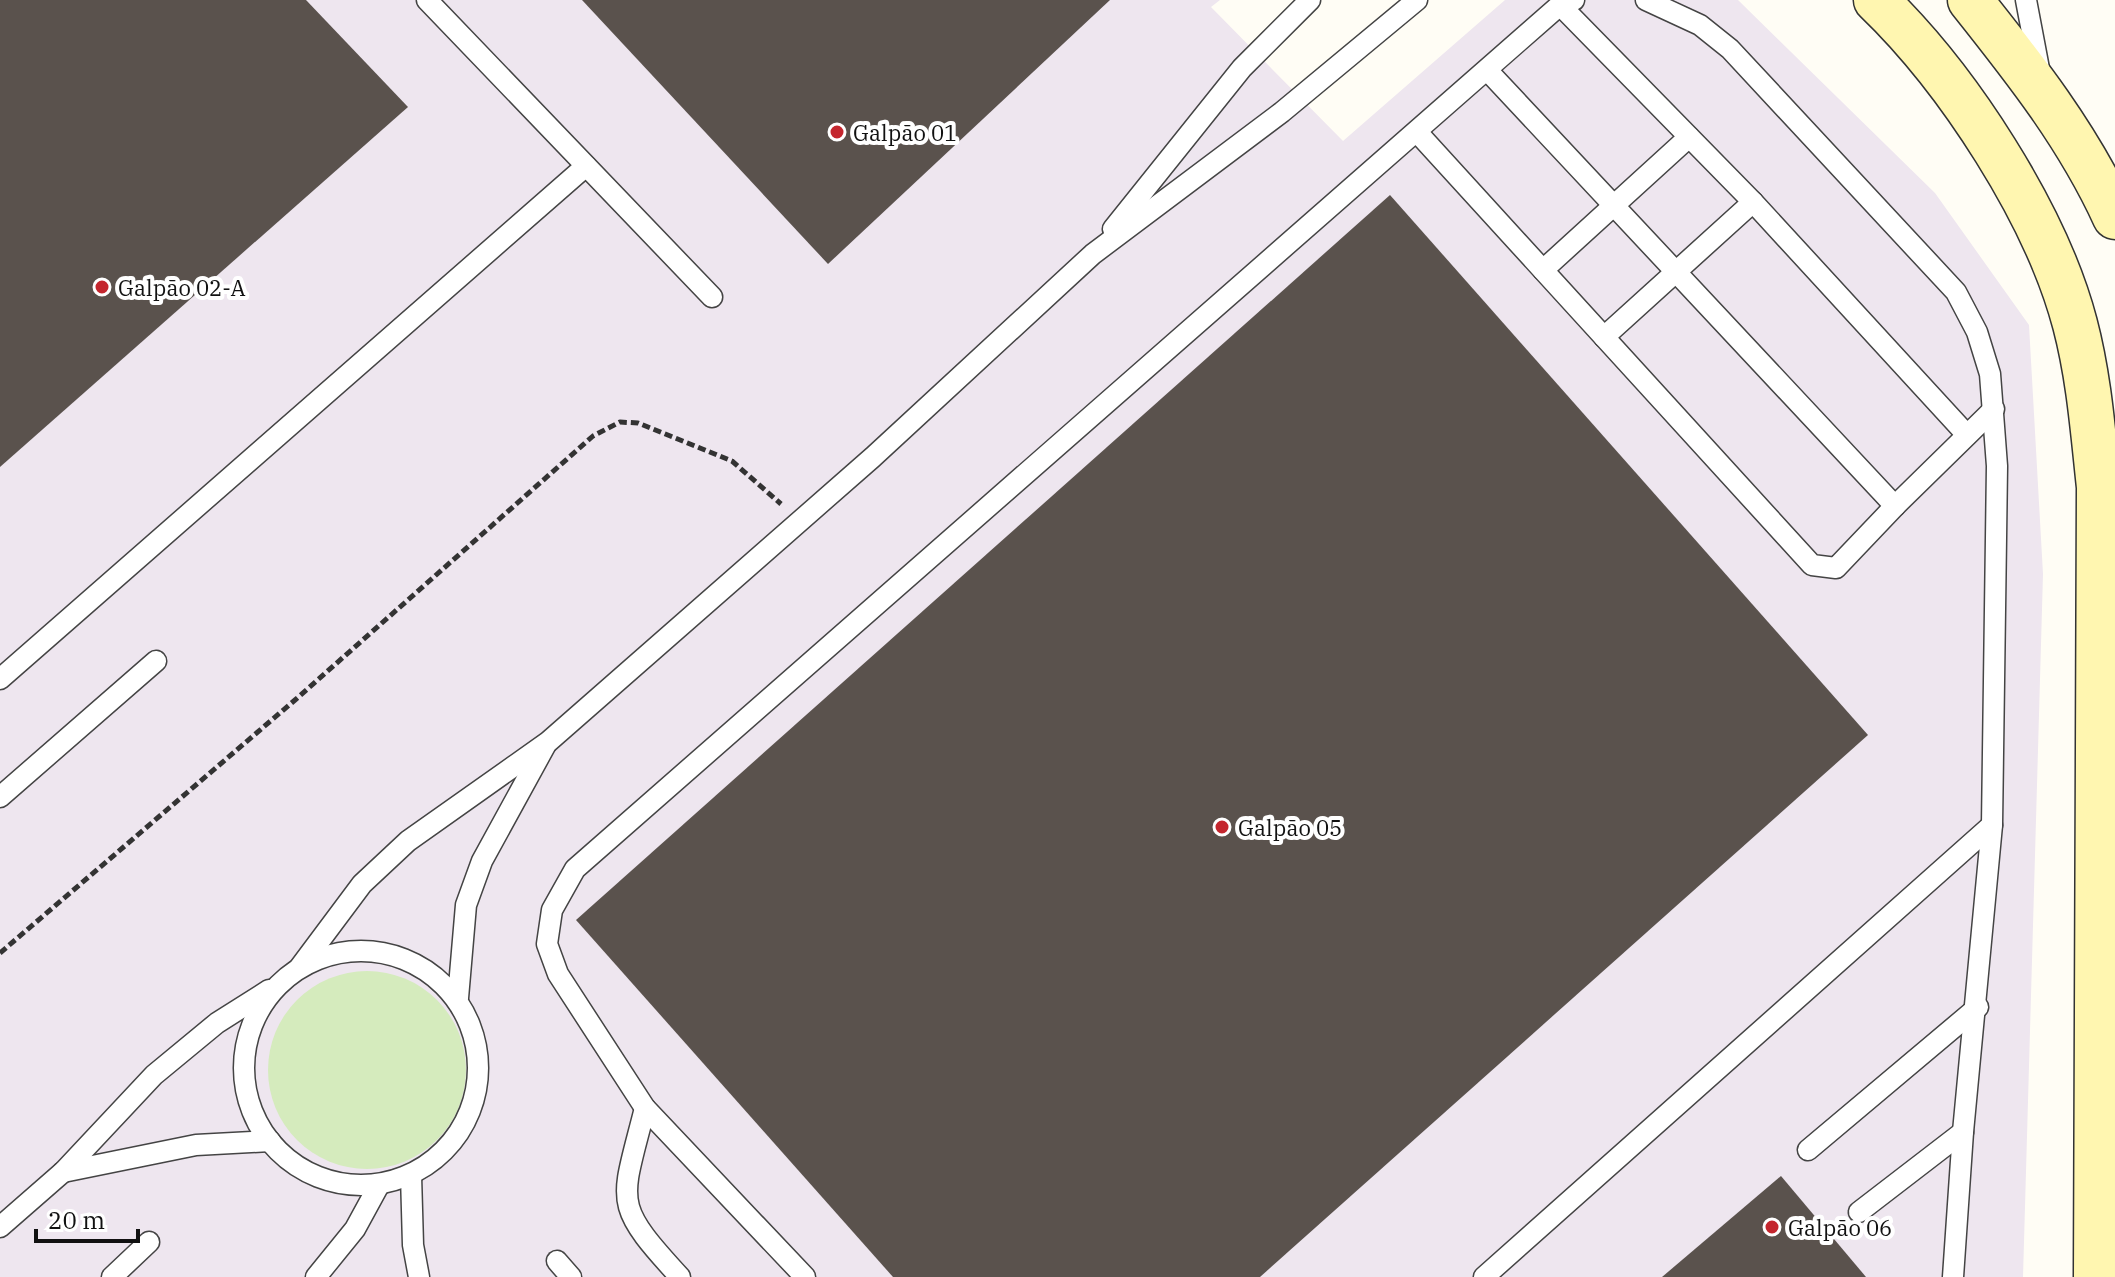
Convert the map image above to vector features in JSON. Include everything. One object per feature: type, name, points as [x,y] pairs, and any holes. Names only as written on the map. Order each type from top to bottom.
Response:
[{"type":"street","points":[[1876,0],[1925,54],[1988,139],[2045,242],[2075,323],[2091,408],[2099,487],[2096,1277]]},
{"type":"street","points":[[1970,0],[2043,90],[2098,181],[2115,217]]},
{"type":"lane","points":[[427,0],[712,297]]},
{"type":"lane","points":[[1093,254],[1242,68],[1310,0]]},
{"type":"lane","points":[[0,1227],[63,1172],[154,1075],[217,1023],[300,967],[362,884],[408,841],[463,798],[548,742],[800,520],[1093,254],[1282,112],[1417,0]]},
{"type":"lane","points":[[1646,0],[1700,25],[1730,49],[1925,255],[1956,292],[1977,332],[1990,374],[1997,466],[1992,825],[1978,1007],[1963,1132],[1953,1277]]},
{"type":"lane","points":[[2026,0],[2043,90]]},
{"type":"lane","points":[[805,1277],[645,1108],[558,974],[547,944],[552,910],[575,869],[1567,3],[1967,435]]},
{"type":"lane","points":[[1487,70],[1895,506]]},
{"type":"lane","points":[[1417,132],[1812,565],[1836,568],[1994,409]]},
{"type":"lane","points":[[1543,270],[1616,207],[1689,137]]},
{"type":"lane","points":[[0,679],[586,166]]},
{"type":"lane","points":[[1604,337],[1753,202]]},
{"type":"lane","points":[[2,790],[156,661]]},
{"type":"lane","points":[[458,998],[466,905],[482,861],[548,742]]},
{"type":"lane","points":[[1484,1277],[1992,825]]},
{"type":"lane","points":[[280,983],[263,1003],[248,1037],[244,1074],[251,1111],[270,1141],[292,1164],[319,1179],[348,1186],[379,1185],[411,1175],[449,1148],[470,1114],[480,1075],[475,1035],[458,998],[429,970],[399,956],[365,949],[331,954],[300,967]]},
{"type":"lane","points":[[1808,1150],[1978,1007]]},
{"type":"lane","points":[[645,1108],[625,1188],[628,1213],[642,1236],[680,1277]]},
{"type":"lane","points":[[1859,1212],[1963,1132]]},
{"type":"lane","points":[[63,1172],[196,1145],[270,1141]]},
{"type":"lane","points":[[411,1175],[413,1245],[419,1277]]},
{"type":"lane","points":[[316,1277],[355,1229],[379,1185]]},
{"type":"lane","points":[[112,1277],[149,1242]]},
{"type":"path","points":[[0,953],[295,700],[593,436],[620,422],[638,423],[732,461],[800,520]]},
{"type":"shaded area","points":[[0,0],[1220,0],[1211,7],[1343,141],[1505,0],[1738,0],[1935,193],[2029,325],[2043,574],[2023,1277],[0,1277]]},
{"type":"green space","points":[[367,971],[405,979],[437,1000],[458,1032],[466,1070],[458,1108],[437,1140],[405,1161],[367,1169],[329,1161],[297,1140],[276,1108],[268,1070],[276,1032],[297,1000],[329,979]]},
{"type":"building","name":"Galpão 02-A","points":[[0,0],[306,0],[408,107],[0,467]]},
{"type":"building","name":"Galpão 01","points":[[582,0],[1110,0],[828,264]]},
{"type":"building","name":"Galpão 05","points":[[1390,195],[1868,735],[1260,1277],[893,1277],[576,920]]},
{"type":"building","name":"Galpão 06","points":[[1781,1176],[1866,1277],[1662,1277]]},
{"type":"place","name":"Galpão 01","points":[[837,132]]},
{"type":"place","name":"Galpão 02-A","points":[[102,287]]},
{"type":"place","name":"Galpão 05","points":[[1222,827]]},
{"type":"place","name":"Galpão 06","points":[[1772,1227]]}]
